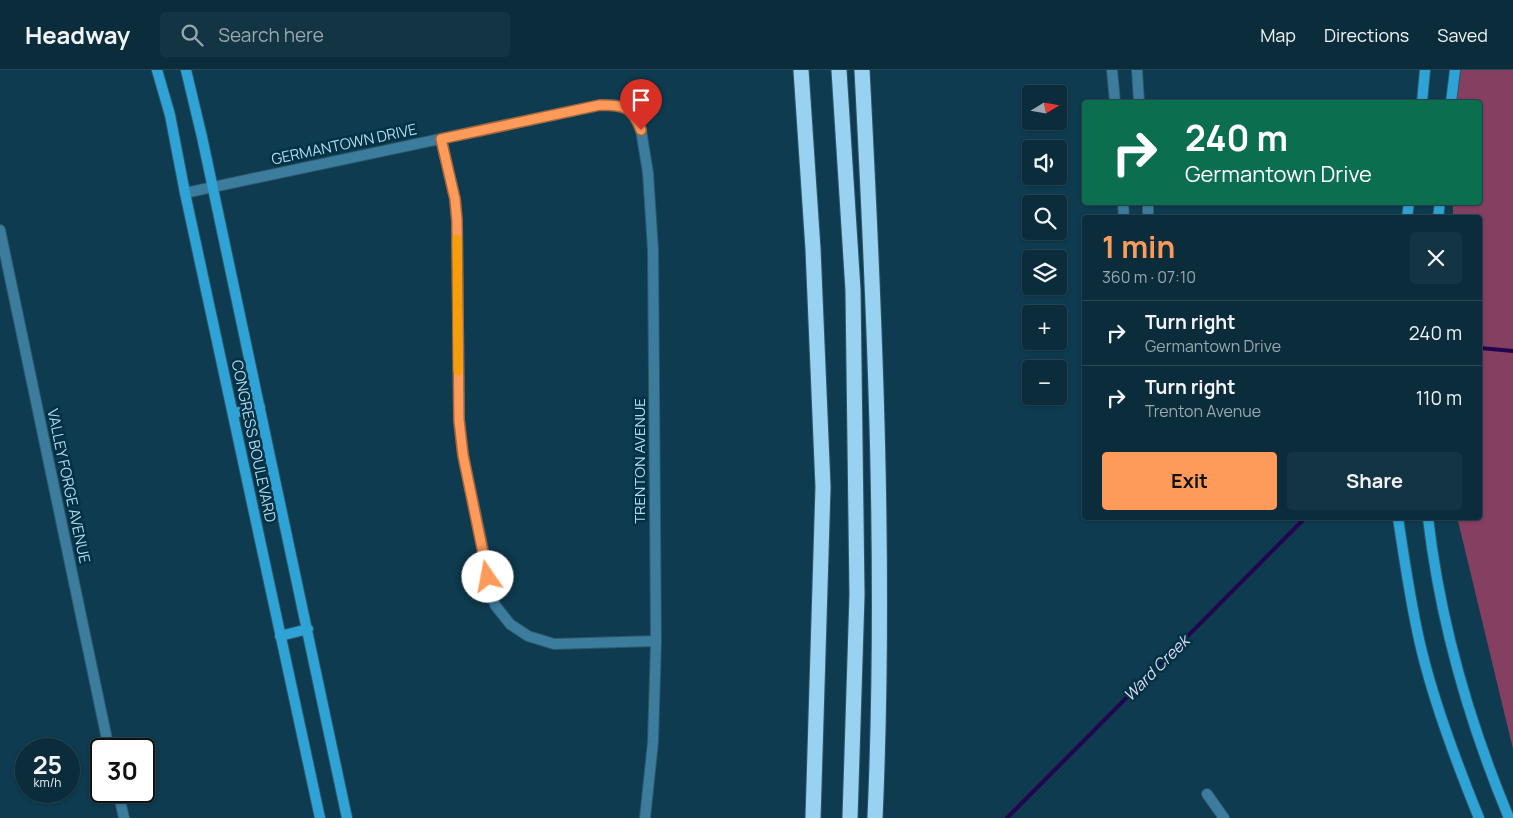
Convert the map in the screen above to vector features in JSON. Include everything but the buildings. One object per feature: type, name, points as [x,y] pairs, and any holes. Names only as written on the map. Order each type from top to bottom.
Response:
[{"type":"highway","points":[[801,70],[813,249],[823,487],[813,818]]},
{"type":"highway","points":[[840,70],[854,290],[857,595],[850,818]]},
{"type":"highway","points":[[862,70],[876,342],[880,624],[875,818]]},
{"type":"street","name":"CONGRESS BOULEVARD","points":[[157,70],[170,115],[185,193],[320,818]]},
{"type":"street","name":"CONGRESS BOULEVARD","points":[[186,70],[193,94],[347,818]]},
{"type":"street","points":[[1112,70],[1115,100]]},
{"type":"street","points":[[1136,70],[1139,100]]},
{"type":"street","points":[[1422,100],[1425,70]]},
{"type":"street","points":[[1451,100],[1455,70]]},
{"type":"street","name":"GERMANTOWN DRIVE","points":[[185,193],[600,105],[615,105],[628,108]]},
{"type":"street","name":"TRENTON AVENUE","points":[[628,108],[636,116],[641,130],[648,174],[653,250],[656,641],[654,742],[645,818]]},
{"type":"street","points":[[441,139],[455,199],[459,420],[463,455],[495,606],[510,624],[528,636],[554,644],[656,641]]},
{"type":"street","name":"VALLEY FORGE AVENUE","points":[[0,230],[107,738]]},
{"type":"street","points":[[234,414],[260,407]]},
{"type":"street","points":[[1398,520],[1422,652],[1438,709],[1479,818]]},
{"type":"street","points":[[1428,520],[1446,622],[1468,708],[1509,818]]},
{"type":"street","points":[[280,636],[308,629]]},
{"type":"street","points":[[1207,794],[1224,818]]},
{"type":"street","points":[[121,803],[124,818]]},
{"type":"shaded area","points":[[1450,70],[1513,70],[1513,749],[1458,521],[1482,520],[1482,215],[1453,215],[1453,205],[1482,205],[1482,100],[1451,100]]},
{"type":"waterway","name":"Ward Creek","points":[[1482,348],[1513,351]]},
{"type":"waterway","name":"Ward Creek","points":[[1007,818],[1303,520]]},
{"type":"slow traffic","points":[[457,239],[458,371]]},
{"type":"route","points":[[488,577],[463,455],[459,420],[457,221],[455,199],[441,139],[600,105],[615,105],[628,108],[636,116],[641,130]]}]
